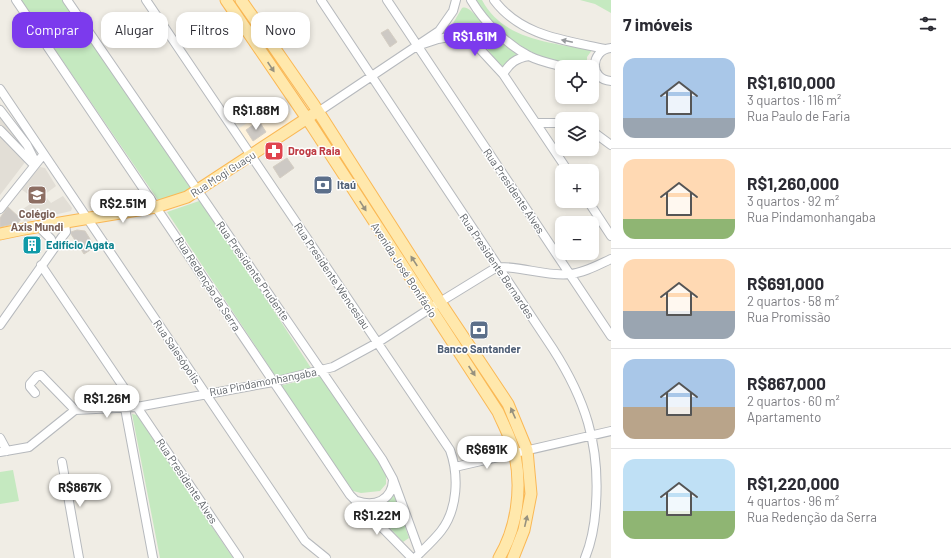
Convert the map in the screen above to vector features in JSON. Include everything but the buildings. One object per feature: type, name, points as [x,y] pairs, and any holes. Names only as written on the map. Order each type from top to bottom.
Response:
[{"type":"main road","name":"Avenida José Bonifácio","points":[[226,0],[307,119],[429,309],[488,396],[507,432],[515,453],[518,474],[515,516],[499,558]]},
{"type":"main road","name":"Avenida José Bonifácio","points":[[241,0],[318,112],[440,302],[505,398],[528,450],[531,494],[524,530],[513,558]]},
{"type":"main road","name":"Rua Mogi Guaçu","points":[[0,234],[156,207],[187,197],[318,112]]},
{"type":"street","name":"Rua Redenção da Serra","points":[[16,0],[350,495],[399,545],[416,556]]},
{"type":"street","name":"Rua Presidente Prudente","points":[[67,0],[382,459],[393,479],[414,536],[416,556]]},
{"type":"street","name":"Rua Presidente Wenceslau","points":[[146,0],[444,441],[455,467],[455,492],[448,519],[442,530],[416,556]]},
{"type":"street","name":"Rua Presidente Bernardes","points":[[321,0],[567,371],[584,409],[592,435],[597,488],[595,522],[585,558]]},
{"type":"street","name":"Rua Presidente Alves","points":[[387,0],[611,336]]},
{"type":"street","points":[[394,0],[394,10]]},
{"type":"street","name":"Rua Mogi Guaçu","points":[[318,112],[442,28],[453,11],[456,0]]},
{"type":"street","points":[[471,0],[481,15],[498,33],[529,56],[555,64]]},
{"type":"street","points":[[494,0],[507,15],[533,32],[608,49]]},
{"type":"street","points":[[442,28],[449,37]]},
{"type":"street","points":[[417,46],[449,37],[465,40],[478,47],[502,74],[563,164]]},
{"type":"street","points":[[595,60],[601,52],[608,49]]},
{"type":"street","points":[[502,74],[511,63],[519,58],[529,56]]},
{"type":"street","points":[[599,76],[604,80],[611,81]]},
{"type":"street","name":"Rua Salesópolis","points":[[0,89],[43,155],[305,541],[326,558]]},
{"type":"street","points":[[0,110],[27,146],[35,164]]},
{"type":"street","points":[[536,123],[555,123]]},
{"type":"street","points":[[0,130],[35,164]]},
{"type":"street","points":[[599,136],[611,145]]},
{"type":"street","points":[[0,209],[43,155]]},
{"type":"street","points":[[593,208],[611,236]]},
{"type":"street","points":[[0,325],[41,265],[66,232],[65,223]]},
{"type":"street","points":[[39,227],[51,239],[52,250]]},
{"type":"street","points":[[498,267],[569,274],[583,271],[611,259]]},
{"type":"street","name":"Rua Presidente Alves","points":[[41,265],[239,558]]},
{"type":"street","name":"Rua Pindamonhangaba","points":[[75,409],[125,408],[273,382],[322,371],[345,362],[498,267]]},
{"type":"street","points":[[0,438],[4,451],[29,447],[75,409],[41,375],[37,376],[30,384],[30,387],[35,393]]},
{"type":"street","points":[[125,408],[153,558]]},
{"type":"street","points":[[455,467],[611,431]]},
{"type":"street","points":[[62,462],[79,558]]},
{"type":"street","points":[[355,500],[366,504],[375,503],[384,498],[390,492],[393,479]]},
{"type":"street","points":[[399,545],[409,542],[414,536]]},
{"type":"shaded area","points":[[0,103],[32,153],[0,195]]},
{"type":"shaded area","points":[[287,108],[291,116],[289,123],[254,147],[250,146],[238,129],[259,115],[264,123]]},
{"type":"shaded area","name":"Colégio Axis Mundi","points":[[40,167],[45,168],[56,186],[44,195],[51,203],[63,196],[72,208],[71,211],[24,222],[20,211],[36,200],[21,189]]},
{"type":"green space","points":[[21,0],[63,0],[71,12],[29,12]]},
{"type":"green space","points":[[475,0],[482,0],[491,13],[502,24],[515,32],[545,42],[592,50],[587,57],[587,60],[555,60],[536,56],[496,29]]},
{"type":"green space","points":[[580,0],[611,0],[611,13],[595,4]]},
{"type":"green space","points":[[462,8],[470,10],[496,38],[516,53],[516,57],[504,67],[500,66],[486,47],[449,30]]},
{"type":"green space","points":[[93,44],[193,191],[158,200],[54,48],[93,48]]},
{"type":"green space","points":[[202,200],[311,368],[276,377],[167,212]]},
{"type":"green space","points":[[321,376],[386,473],[386,484],[380,491],[361,493],[353,491],[279,386]]},
{"type":"green space","points":[[132,414],[137,415],[233,558],[160,558]]},
{"type":"green space","points":[[13,470],[19,501],[0,504],[0,472]]},
{"type":"green space","points":[[394,495],[409,538],[403,542],[370,507],[383,503]]},
{"type":"place","name":"Droga Raia","points":[[274,151]]},
{"type":"place","name":"Itaú","points":[[323,185]]},
{"type":"place","name":"Colégio Axis Mundi","points":[[37,195]]},
{"type":"place","name":"Edifício Agata","points":[[32,245]]},
{"type":"place","name":"Banco Santander","points":[[479,330]]}]
